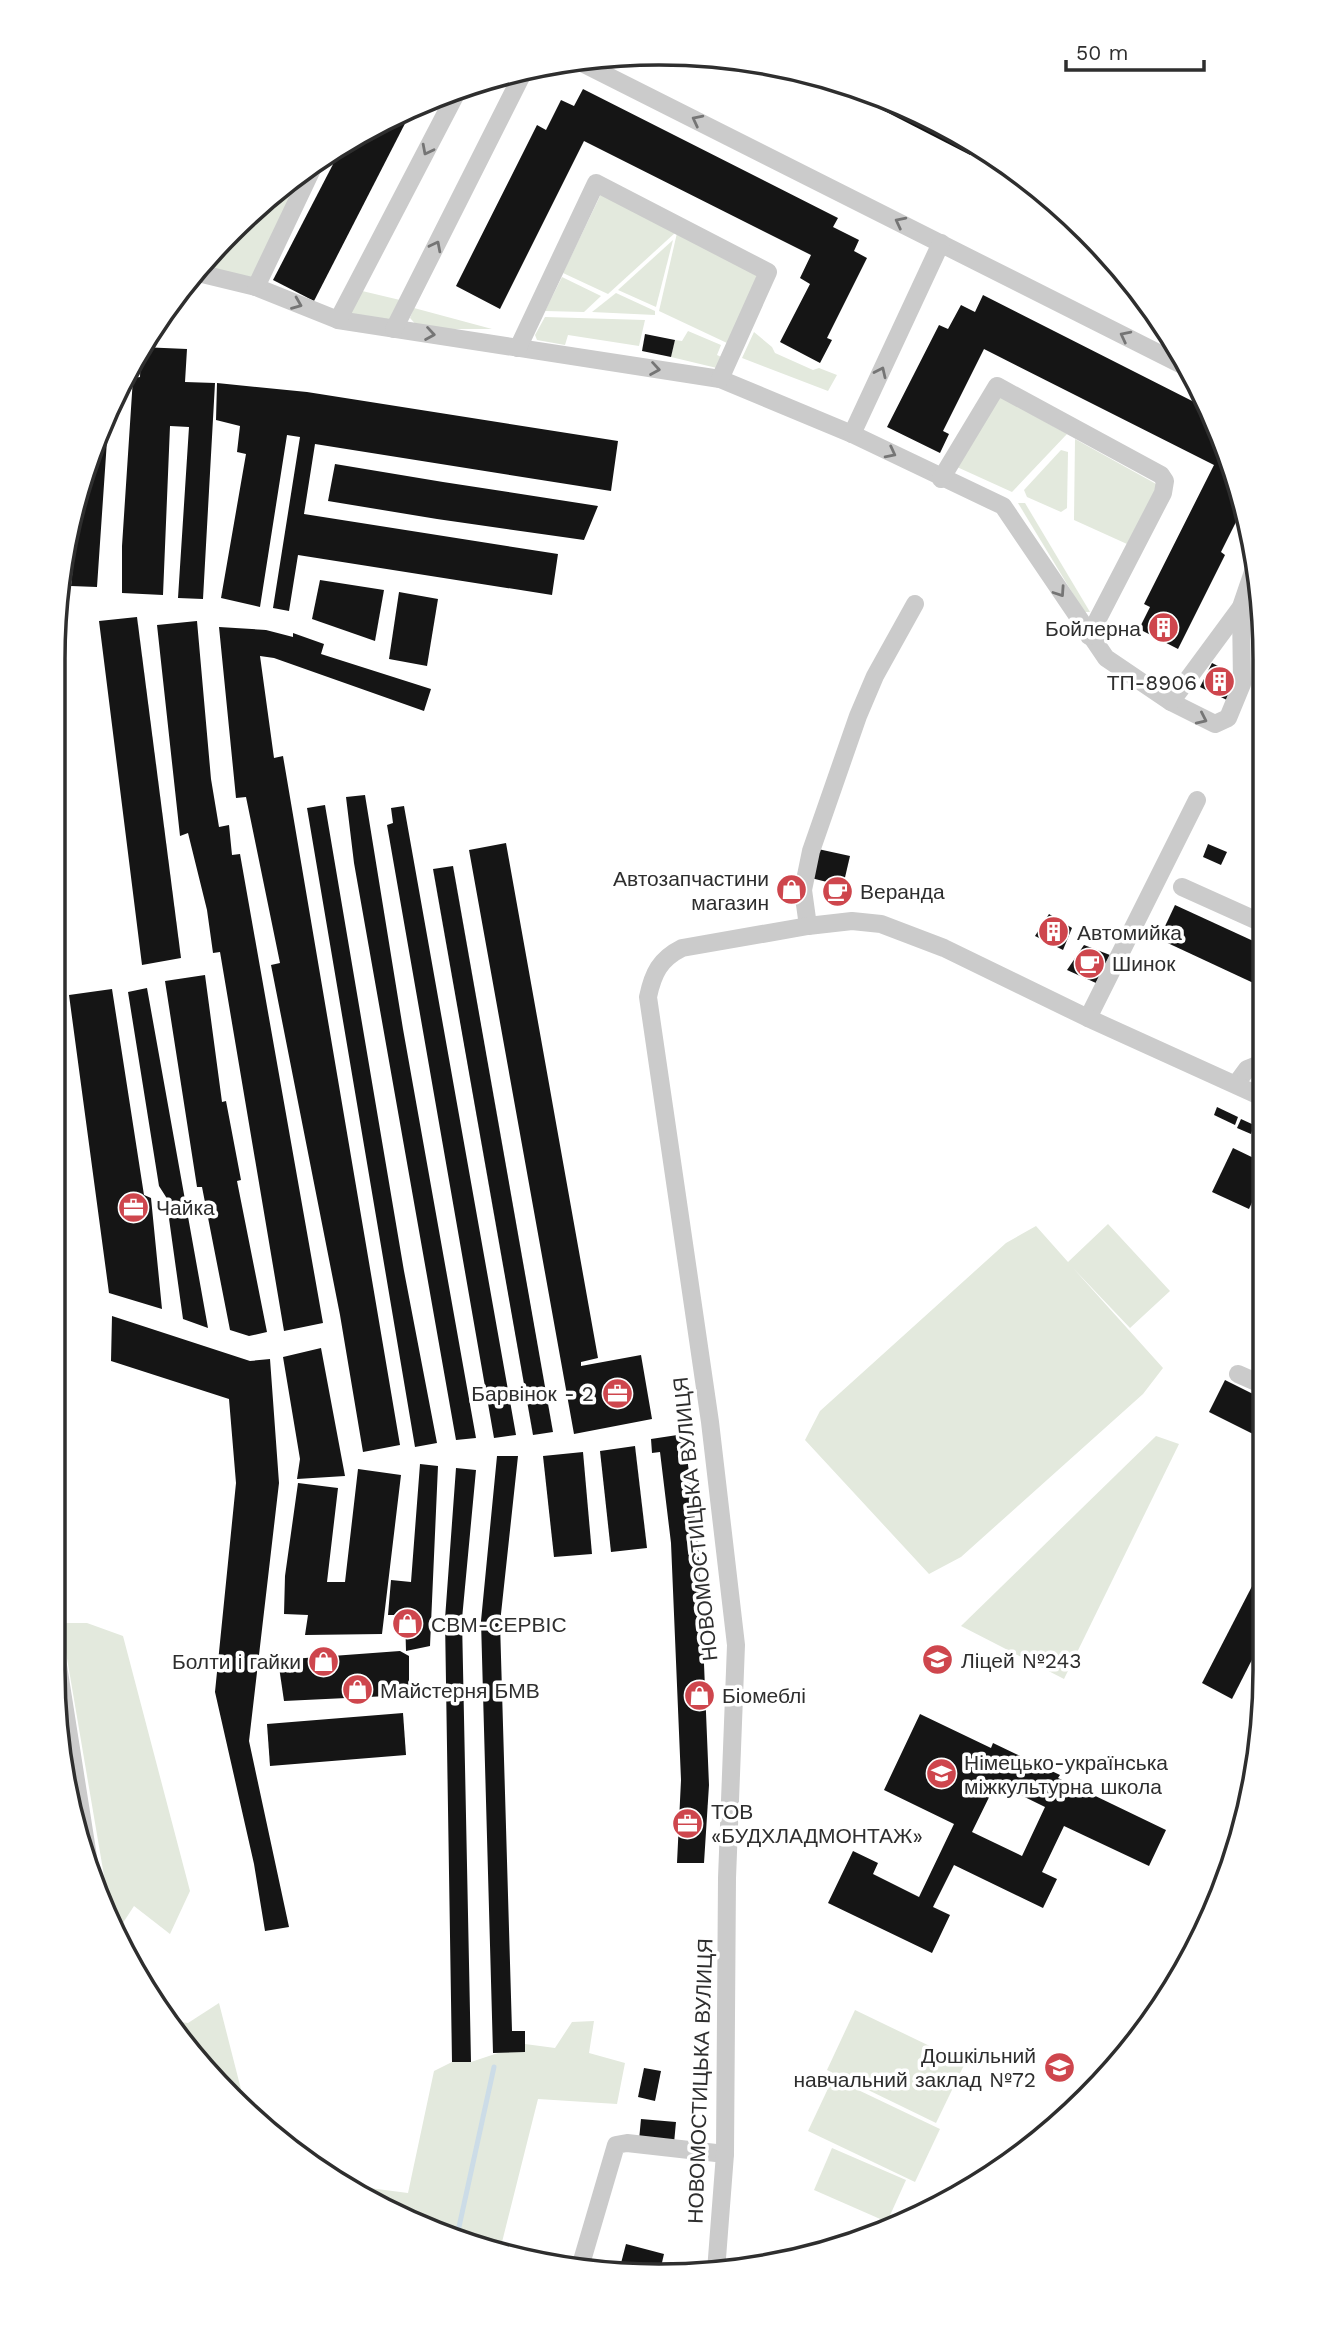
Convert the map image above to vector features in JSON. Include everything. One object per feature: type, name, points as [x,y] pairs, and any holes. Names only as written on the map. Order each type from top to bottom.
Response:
[{"type":"street","points":[[593,69],[1173,360]]},
{"type":"street","points":[[394,329],[519,82]]},
{"type":"street","points":[[338,320],[452,102]]},
{"type":"street","points":[[257,288],[307,181]]},
{"type":"street","points":[[518,348],[596,183],[768,272],[720,379]]},
{"type":"street","points":[[852,434],[941,243]]},
{"type":"street","points":[[206,275],[257,288],[338,320],[720,379],[852,434],[941,479],[1003,506],[1106,659],[1171,702],[1215,724],[1228,718],[1242,684],[1241,607]]},
{"type":"street","points":[[941,479],[996,386],[1161,475],[1165,481],[1163,493],[1089,636]]},
{"type":"street","points":[[1171,702],[1241,607],[1248,585]]},
{"type":"street","points":[[915,604],[875,676],[862,706],[811,851],[803,890],[808,926],[852,921],[881,924],[908,932],[1253,1092]]},
{"type":"street","points":[[1088,1018],[1148,890],[1197,800]]},
{"type":"street","points":[[1182,887],[1253,919]]},
{"type":"street","name":"НОВОМОСТИЦЬКА ВУЛИЦЯ","points":[[717,2261],[725,2154],[727,1878],[736,1645],[710,1422],[648,997],[653,975],[665,957],[682,948],[808,926]]},
{"type":"street","points":[[1236,1084],[1247,1069],[1253,1067]]},
{"type":"street","points":[[1238,1374],[1253,1381]]},
{"type":"street","points":[[69,1742],[78,1793]]},
{"type":"street","points":[[582,2259],[616,2145],[627,2143],[725,2154]]},
{"type":"shaded area","points":[[296,188],[254,279],[209,271],[267,212]]},
{"type":"shaded area","points":[[602,192],[676,232],[608,294],[563,273]]},
{"type":"shaded area","points":[[677,233],[760,275],[727,343],[659,311]]},
{"type":"shaded area","points":[[673,240],[656,307],[618,290]]},
{"type":"shaded area","points":[[562,277],[601,296],[584,312],[545,311]]},
{"type":"shaded area","points":[[358,290],[400,300],[392,318],[385,323],[350,318],[349,312]]},
{"type":"shaded area","points":[[616,293],[655,311],[655,315],[592,312]]},
{"type":"shaded area","points":[[414,308],[492,329],[420,329],[410,318]]},
{"type":"shaded area","points":[[545,317],[645,320],[639,346],[568,335],[565,345],[537,340],[535,335]]},
{"type":"shaded area","points":[[688,331],[721,345],[717,355],[726,359],[721,369],[671,357],[675,340],[682,341]]},
{"type":"shaded area","points":[[754,332],[772,347],[775,353],[813,370],[819,368],[837,375],[828,391],[742,358]]},
{"type":"shaded area","points":[[999,396],[1067,434],[1012,492],[957,467]]},
{"type":"shaded area","points":[[1075,439],[1158,485],[1127,544],[1074,520]]},
{"type":"shaded area","points":[[1061,450],[1068,452],[1067,508],[1061,512],[1027,497],[1024,490]]},
{"type":"shaded area","points":[[1018,503],[1025,503],[1090,612],[1084,612]]},
{"type":"shaded area","points":[[1108,1224],[1170,1291],[1130,1328],[1073,1268],[1163,1368],[1143,1394],[961,1557],[929,1574],[805,1440],[820,1411],[1006,1243],[1036,1226],[1068,1262]]},
{"type":"shaded area","points":[[1156,1436],[1179,1444],[1064,1679],[961,1626]]},
{"type":"shaded area","points":[[65,1623],[87,1623],[123,1636],[190,1891],[170,1934],[134,1906],[122,1924],[106,1886],[65,1647]]},
{"type":"shaded area","points":[[219,2003],[242,2093],[212,2062],[181,2022],[188,2023]]},
{"type":"shaded area","points":[[855,2010],[965,2063],[936,2123],[827,2070]]},
{"type":"shaded area","points":[[594,2021],[589,2053],[625,2063],[617,2104],[538,2099],[502,2243],[432,2219],[367,2188],[408,2193],[434,2071],[452,2062],[471,2062],[525,2044],[555,2048],[572,2022]]},
{"type":"shaded area","points":[[833,2078],[940,2129],[915,2182],[808,2131]]},
{"type":"shaded area","points":[[832,2148],[906,2180],[889,2218],[883,2220],[814,2190]]},
{"type":"building","points":[[583,89],[838,218],[833,227],[859,240],[854,251],[867,258],[827,338],[832,340],[820,363],[780,342],[810,284],[800,278],[811,255],[584,141],[500,309],[456,286],[537,125],[546,130],[561,100],[574,106]]},
{"type":"building","points":[[871,104],[922,126],[956,144],[970,155]]},
{"type":"building","points":[[406,122],[314,301],[273,280],[334,162]]},
{"type":"building","points":[[983,295],[1195,402],[1222,468],[1237,521],[1221,552],[1225,555],[1178,649],[1139,629],[1150,607],[1144,604],[1214,465],[984,349],[943,431],[949,434],[940,453],[887,427],[939,325],[948,329],[961,305],[975,312]]},
{"type":"building","points":[[645,334],[675,340],[671,357],[642,351]]},
{"type":"building","points":[[153,348],[187,349],[185,382],[215,383],[203,599],[178,598],[189,427],[170,426],[163,595],[122,593],[122,546],[133,383],[136,378],[140,377],[140,369]]},
{"type":"building","points":[[217,383],[307,392],[618,441],[611,491],[315,444],[304,514],[558,554],[552,595],[298,555],[289,611],[273,608],[300,437],[287,435],[260,607],[221,598],[246,454],[237,452],[240,426],[216,420]]},
{"type":"building","points":[[107,440],[97,587],[71,586],[85,505]]},
{"type":"building","points":[[335,464],[598,506],[584,540],[437,519],[328,501]]},
{"type":"building","points":[[320,580],[384,590],[375,641],[312,619]]},
{"type":"building","points":[[399,592],[438,599],[427,666],[389,659]]},
{"type":"building","points":[[137,617],[181,958],[142,965],[99,621]]},
{"type":"building","points":[[197,621],[211,779],[219,827],[229,825],[232,855],[240,854],[323,1323],[284,1331],[220,952],[213,953],[207,910],[188,833],[180,836],[157,625]]},
{"type":"building","points":[[219,627],[266,630],[293,637],[293,633],[324,644],[321,654],[431,689],[424,711],[274,658],[260,656],[274,758],[283,756],[400,1445],[363,1452],[340,1315],[271,965],[280,963],[246,797],[236,798]]},
{"type":"building","name":"ТП-8906","points":[[1212,663],[1240,677],[1229,701],[1200,687]]},
{"type":"building","points":[[365,795],[403,1029],[476,1438],[456,1440],[354,863],[346,797]]},
{"type":"building","points":[[325,805],[404,1271],[437,1443],[415,1447],[307,808]]},
{"type":"building","points":[[404,806],[516,1435],[494,1438],[387,825],[393,823],[391,808]]},
{"type":"building","points":[[506,843],[598,1358],[581,1362],[581,1366],[641,1355],[652,1419],[574,1434],[469,850]]},
{"type":"building","points":[[1208,844],[1227,852],[1221,865],[1203,857]]},
{"type":"building","points":[[818,849],[850,856],[843,886],[811,878]]},
{"type":"building","points":[[453,866],[553,1432],[533,1435],[433,869]]},
{"type":"building","points":[[788,879],[799,882],[795,900],[783,898]]},
{"type":"building","points":[[1175,905],[1253,941],[1253,983],[1159,939]]},
{"type":"building","name":"Автомийка","points":[[1049,914],[1072,928],[1063,950],[1035,936]]},
{"type":"building","name":"Шинок","points":[[1084,945],[1110,955],[1096,983],[1067,970]]},
{"type":"building","points":[[205,975],[222,1102],[226,1101],[241,1180],[237,1181],[267,1332],[249,1336],[230,1330],[202,1187],[197,1187],[165,981]]},
{"type":"building","points":[[147,988],[208,1328],[183,1319],[166,1197],[159,1186],[128,992]]},
{"type":"building","points":[[112,989],[144,1195],[151,1198],[162,1309],[109,1293],[69,995]]},
{"type":"building","points":[[1217,1107],[1238,1117],[1235,1125],[1214,1115]]},
{"type":"building","points":[[1241,1119],[1253,1125],[1251,1134],[1237,1128]]},
{"type":"building","points":[[1233,1148],[1253,1158],[1253,1200],[1249,1209],[1212,1192]]},
{"type":"building","points":[[112,1316],[250,1361],[270,1359],[279,1483],[249,1741],[289,1927],[265,1931],[254,1864],[215,1692],[236,1483],[229,1399],[111,1361]]},
{"type":"building","points":[[321,1348],[345,1476],[297,1479],[300,1459],[283,1357]]},
{"type":"building","points":[[1225,1380],[1253,1394],[1253,1434],[1209,1412]]},
{"type":"building","points":[[684,1434],[698,1542],[704,1664],[709,1785],[704,1863],[677,1863],[681,1780],[671,1543],[660,1452],[652,1453],[651,1439]]},
{"type":"building","points":[[635,1446],[647,1548],[611,1552],[600,1451]]},
{"type":"building","points":[[583,1452],[592,1554],[554,1557],[543,1456]]},
{"type":"building","points":[[497,1456],[518,1456],[500,1623],[512,2031],[525,2031],[525,2052],[493,2053],[481,1621]]},
{"type":"building","points":[[420,1464],[438,1466],[430,1646],[406,1651],[405,1615],[388,1615],[391,1580],[411,1582]]},
{"type":"building","points":[[456,1468],[476,1470],[462,1619],[471,2062],[452,2062],[445,1619]]},
{"type":"building","points":[[358,1469],[401,1475],[382,1634],[305,1635],[308,1615],[284,1614],[285,1576],[298,1483],[338,1488],[327,1582],[345,1582]]},
{"type":"building","points":[[1253,1584],[1253,1658],[1232,1699],[1202,1683]]},
{"type":"building","points":[[400,1651],[409,1656],[409,1695],[284,1701],[278,1660]]},
{"type":"building","points":[[403,1713],[406,1755],[270,1766],[267,1724]]},
{"type":"building","points":[[920,1714],[991,1748],[993,1743],[1166,1830],[1149,1866],[1064,1826],[1042,1872],[1057,1879],[1043,1908],[954,1865],[933,1907],[950,1915],[932,1953],[828,1903],[853,1851],[878,1863],[873,1874],[919,1897],[954,1824],[884,1790]],"holes":[[[996,1783],[1045,1807],[1022,1856],[972,1832]]]},
{"type":"building","points":[[644,2068],[661,2071],[655,2101],[638,2097]]},
{"type":"building","points":[[641,2119],[676,2122],[674,2143],[639,2140]]},
{"type":"building","points":[[626,2244],[664,2254],[662,2264],[621,2263]]},
{"type":"waterway","points":[[458,2229],[494,2067]]},
{"type":"place","name":"Бойлерна","points":[[1164,628]]},
{"type":"place","name":"ТП-8906","points":[[1220,682]]},
{"type":"place","name":"Автозапчастини магазин","points":[[792,890]]},
{"type":"place","name":"Веранда","points":[[837,891]]},
{"type":"place","name":"Автомийка","points":[[1054,932]]},
{"type":"place","name":"Шинок","points":[[1089,963]]},
{"type":"place","name":"Чайка","points":[[133,1207]]},
{"type":"place","name":"Барвінок - 2","points":[[617,1393]]},
{"type":"place","name":"СВМ-СЕРВІС","points":[[408,1624]]},
{"type":"place","name":"Ліцей №243","points":[[938,1660]]},
{"type":"place","name":"Болти і гайки","points":[[324,1661]]},
{"type":"place","name":"Майстерня БМВ","points":[[357,1690]]},
{"type":"place","name":"Біомеблі","points":[[699,1695]]},
{"type":"place","name":"Німецько-українська міжкультурна школа","points":[[941,1774]]},
{"type":"place","name":"ТОВ «БУДХЛАДМОНТАЖ»","points":[[688,1823]]},
{"type":"place","name":"Дошкільний навчальний заклад №72","points":[[1059,2067]]}]
